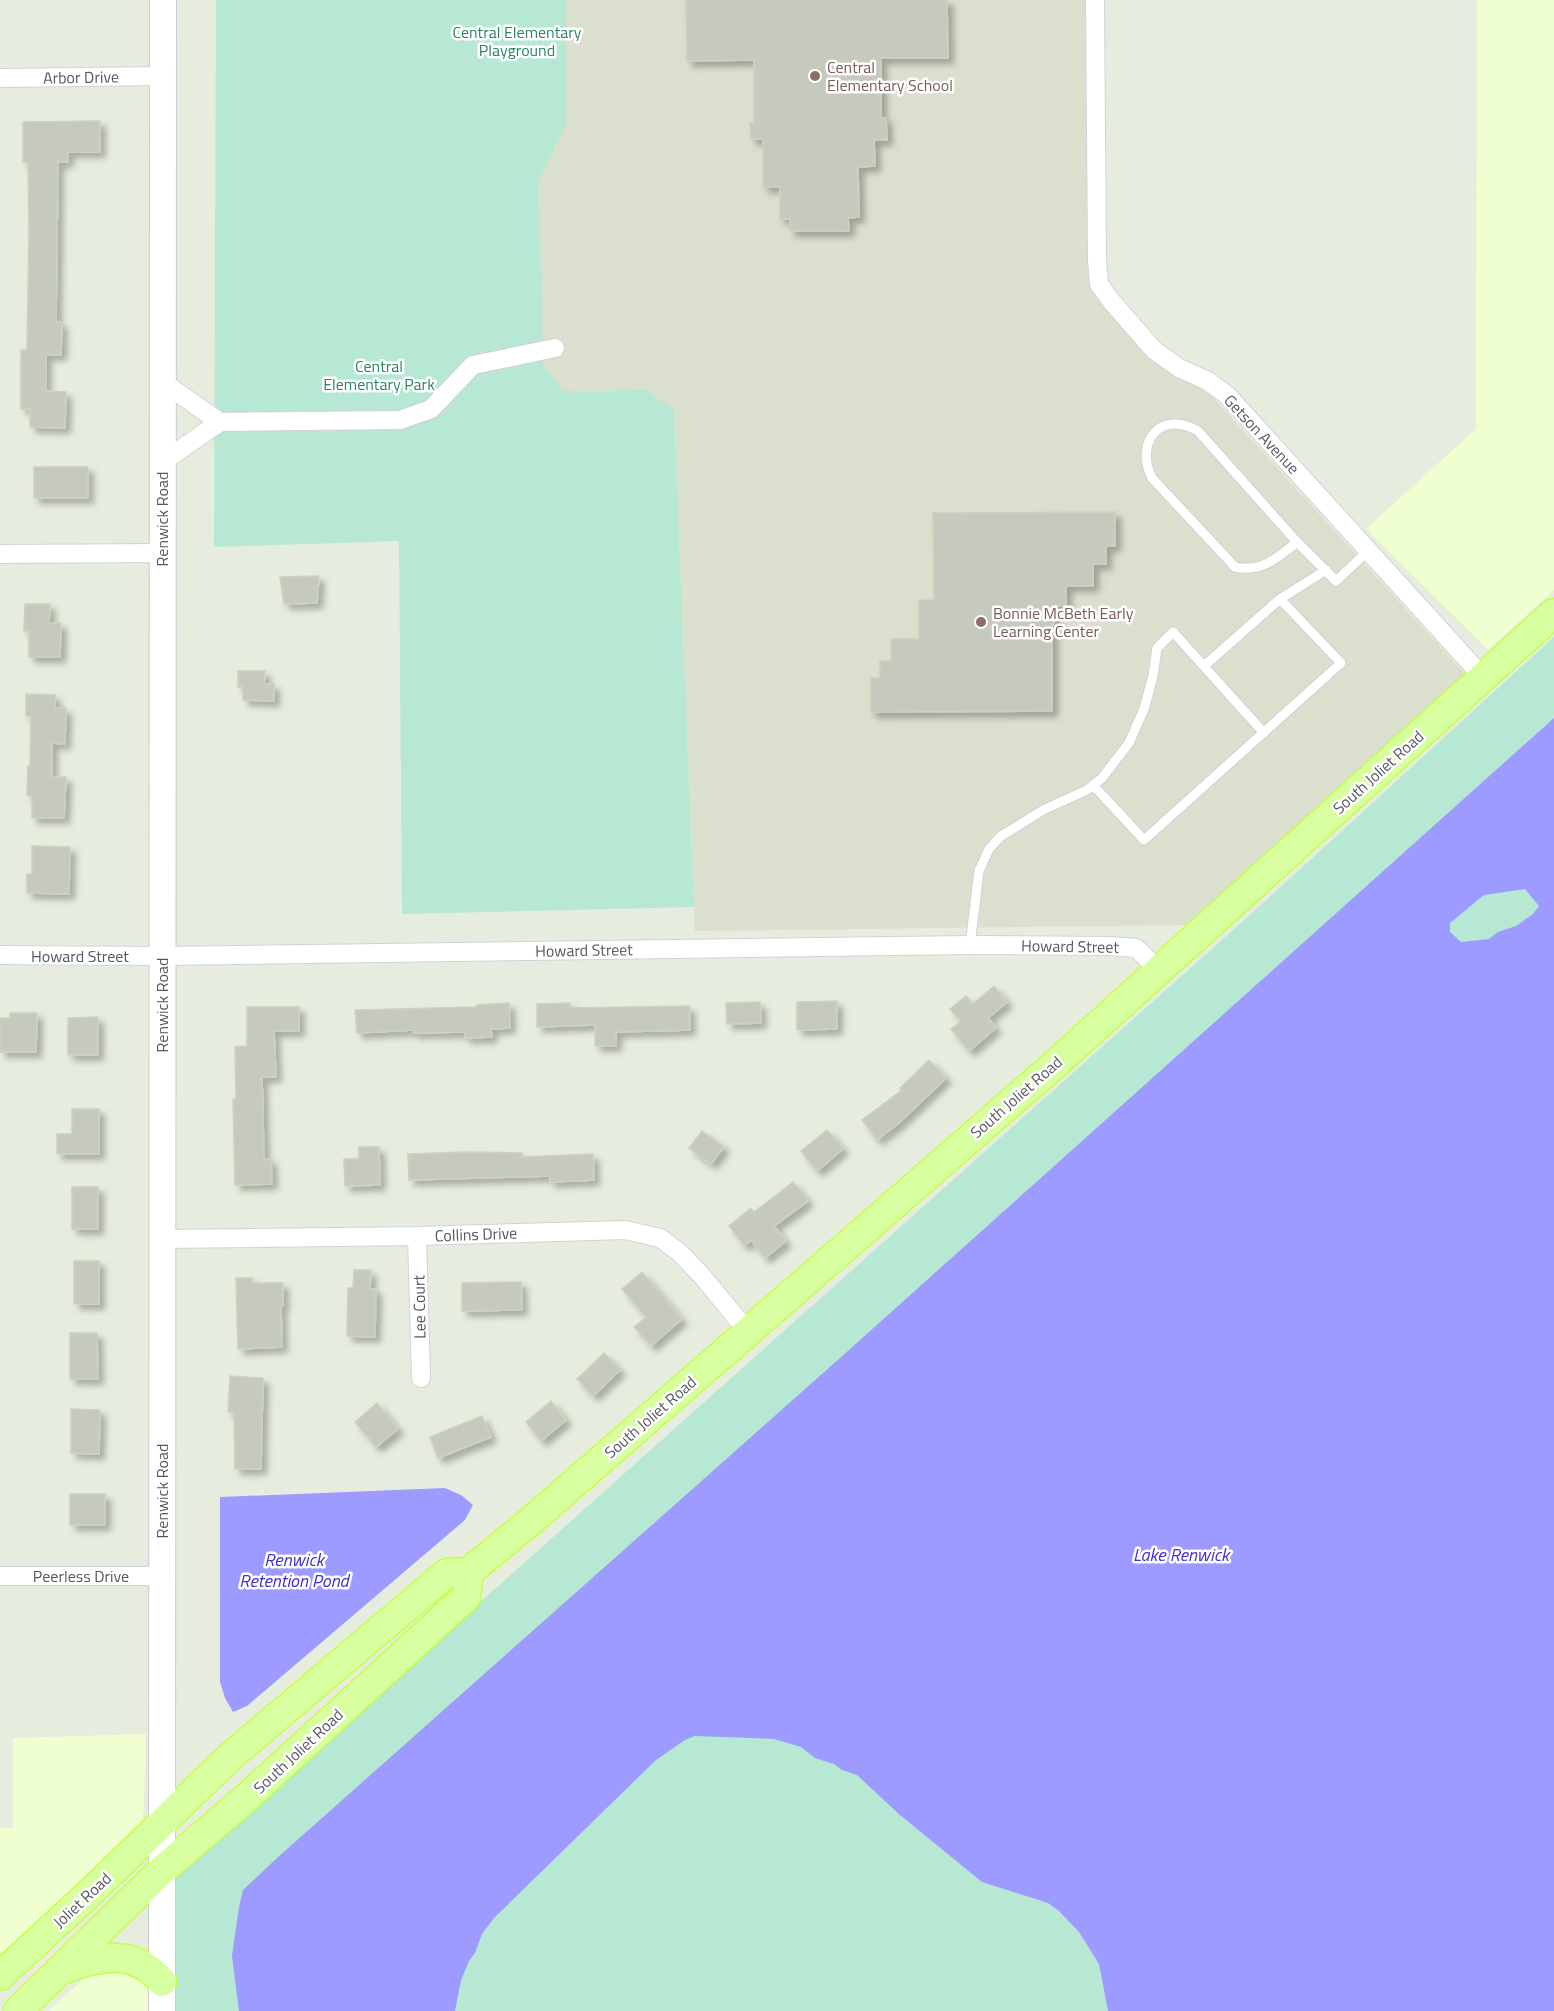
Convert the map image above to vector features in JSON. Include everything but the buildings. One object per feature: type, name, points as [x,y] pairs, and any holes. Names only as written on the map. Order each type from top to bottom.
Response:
[{"type":"main road","name":"South Joliet Road","points":[[162,1822],[231,1756],[447,1573],[470,1572],[748,1332],[1053,1066],[1554,613]]},
{"type":"main road","name":"South Joliet Road","points":[[162,1870],[246,1798],[466,1597],[470,1572]]},
{"type":"main road","name":"Joliet Road","points":[[0,1976],[162,1822]]},
{"type":"main road","points":[[18,2011],[162,1870]]},
{"type":"main road","points":[[62,1969],[90,1960],[122,1958],[139,1962],[149,1968],[162,1982]]},
{"type":"street","name":"Renwick Road","points":[[162,2011],[161,381],[163,0]]},
{"type":"street","name":"Getson Avenue","points":[[1095,0],[1099,284],[1154,350],[1179,368],[1208,381],[1228,396],[1483,677]]},
{"type":"street","name":"Arbor Drive","points":[[0,78],[163,76]]},
{"type":"street","points":[[161,463],[220,422],[400,420],[431,409],[473,365],[555,348]]},
{"type":"street","points":[[161,381],[220,422]]},
{"type":"street","points":[[0,554],[162,554]]},
{"type":"street","name":"Howard Street","points":[[0,955],[163,956],[970,945],[1109,946],[1136,948],[1159,970]]},
{"type":"street","name":"Collins Drive","points":[[162,1239],[417,1236],[625,1230],[660,1238],[679,1252],[748,1332]]},
{"type":"street","name":"Lee Court","points":[[417,1236],[421,1378]]},
{"type":"street","name":"Peerless Drive","points":[[0,1576],[161,1576]]},
{"type":"lane","points":[[1296,542],[1278,558],[1259,568],[1235,567],[1152,478],[1147,468],[1145,453],[1154,432],[1161,427],[1180,423],[1198,431],[1296,542],[1336,580],[1369,550]]},
{"type":"lane","points":[[1204,666],[1280,599],[1326,570]]},
{"type":"lane","points":[[1093,785],[1144,840],[1341,663],[1280,599]]},
{"type":"lane","points":[[970,945],[979,871],[989,849],[1001,836],[1043,810],[1087,790],[1102,778],[1126,746],[1144,710],[1153,676],[1157,648],[1173,632],[1264,733]]},
{"type":"shaded area","points":[[566,0],[1088,0],[1088,220],[1098,299],[1147,355],[1212,396],[1466,675],[1190,925],[695,931],[674,410],[646,390],[564,391],[543,364],[539,181],[566,124]]},
{"type":"shaded area","points":[[1477,0],[1554,0],[1554,590],[1488,650],[1366,529],[1476,429]]},
{"type":"shaded area","points":[[146,1734],[143,1829],[0,1961],[0,1828],[13,1828],[13,1738]]},
{"type":"shaded area","points":[[100,1964],[150,1986],[150,2011],[48,2011]]},
{"type":"green space","name":"Central Elementary Park","points":[[216,0],[566,0],[566,124],[539,181],[543,364],[564,391],[646,390],[674,410],[694,907],[402,914],[399,541],[214,547]]},
{"type":"green space","name":"Lake Renwick","points":[[1554,637],[1554,2011],[169,2011],[169,1880],[1251,914]]},
{"type":"water","name":"Lake Renwick","points":[[1554,718],[1554,2011],[1108,2011],[1099,1964],[1079,1932],[1059,1911],[1048,1903],[982,1882],[900,1815],[857,1775],[815,1758],[801,1747],[774,1739],[695,1736],[685,1740],[656,1760],[494,1918],[482,1934],[461,1980],[455,2011],[239,2011],[232,1956],[243,1890]],"holes":[[[1525,889],[1539,906],[1533,914],[1516,926],[1498,932],[1489,939],[1461,942],[1450,932],[1450,923],[1484,895]]]},
{"type":"water","name":"Renwick Retention Pond","points":[[445,1488],[461,1495],[473,1505],[465,1520],[247,1706],[233,1712],[220,1682],[220,1497]]},
{"type":"place","name":"Central Elementary School","points":[[815,76]]},
{"type":"place","name":"Bonnie McBeth Early Learning Center","points":[[981,622]]},
{"type":"park label","name":"Central Elementary Playground","points":[[517,41]]}]
